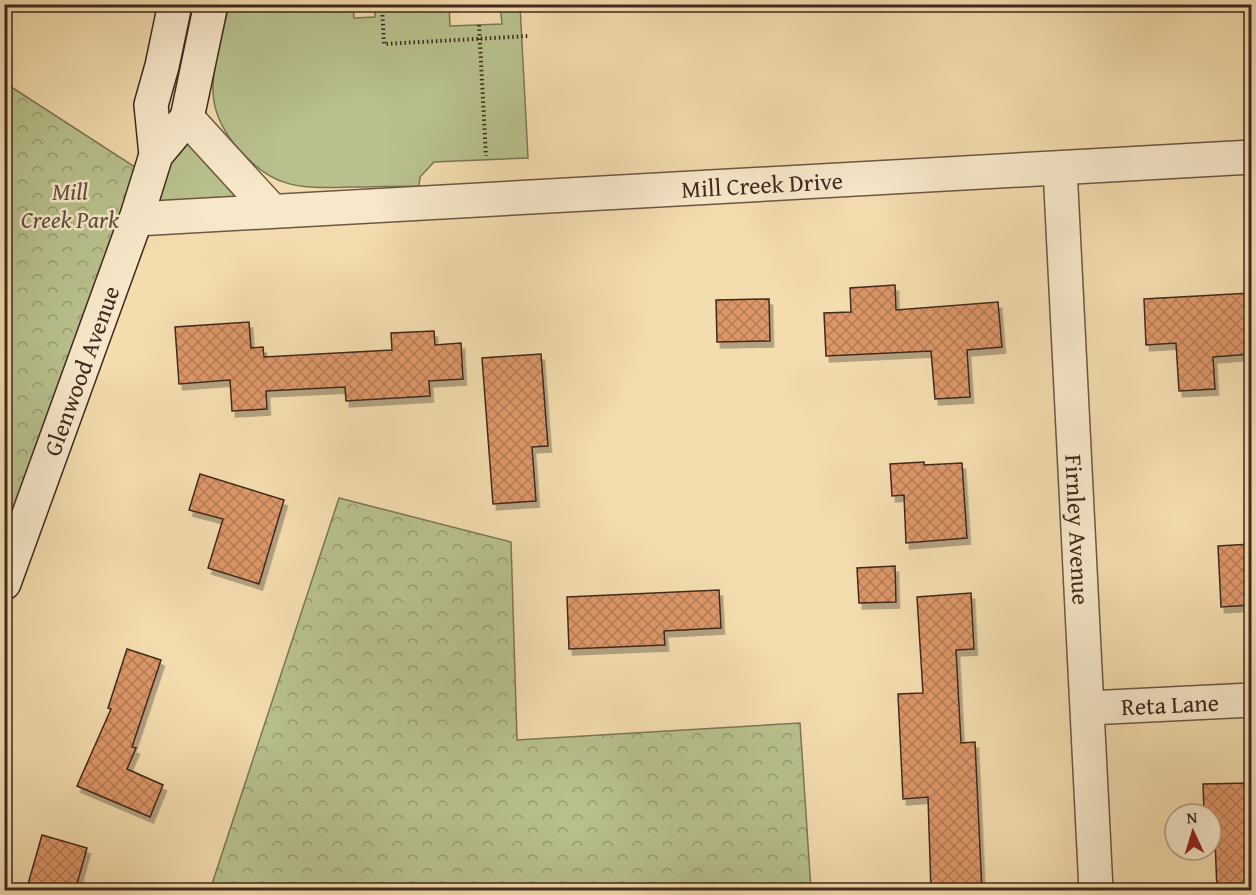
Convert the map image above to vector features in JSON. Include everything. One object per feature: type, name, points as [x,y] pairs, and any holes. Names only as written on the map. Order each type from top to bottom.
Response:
[{"type":"street","name":"Glenwood Avenue","points":[[156,155],[150,105],[162,66],[175,4]]},
{"type":"street","name":"Glenwood Avenue","points":[[4,583],[136,219],[156,155],[187,118],[211,4]]},
{"type":"street","points":[[187,118],[272,212]]},
{"type":"street","name":"Mill Creek Drive","points":[[136,219],[1251,157]]},
{"type":"street","name":"Firnley Avenue","points":[[1060,168],[1096,891]]},
{"type":"street","name":"Reta Lane","points":[[1088,708],[1251,700]]},
{"type":"path","points":[[382,6],[384,44],[529,36]]},
{"type":"path","points":[[479,25],[486,156]]},
{"type":"green space","points":[[229,5],[353,5],[354,18],[375,17],[375,6],[449,5],[450,26],[502,24],[500,5],[520,5],[528,158],[434,162],[420,177],[419,186],[315,187],[286,183],[273,178],[248,159],[235,145],[219,119],[213,90],[216,59]]},
{"type":"green space","name":"Mill Creek Park","points":[[5,83],[149,176],[5,583]]},
{"type":"green space","points":[[187,118],[272,211],[136,219]]},
{"type":"green space","points":[[339,498],[511,542],[517,740],[800,723],[811,890],[210,890]]},
{"type":"building","points":[[895,285],[896,310],[998,302],[1002,347],[967,350],[970,397],[935,399],[931,351],[826,356],[824,313],[851,312],[850,288]]},
{"type":"building","points":[[1251,293],[1251,354],[1213,357],[1215,389],[1179,391],[1176,343],[1146,345],[1144,299]]},
{"type":"building","points":[[769,299],[770,341],[717,342],[716,300]]},
{"type":"building","points":[[249,322],[251,348],[263,347],[264,357],[392,350],[391,333],[434,331],[435,345],[461,343],[463,379],[429,381],[430,396],[346,401],[345,387],[266,391],[267,409],[232,411],[230,380],[179,384],[175,327]]},
{"type":"building","points":[[541,354],[548,446],[532,447],[536,501],[493,504],[482,358]]},
{"type":"building","points":[[924,462],[924,465],[962,463],[967,538],[906,543],[904,495],[892,496],[890,464]]},
{"type":"building","points":[[200,474],[284,500],[259,584],[208,568],[223,519],[189,510]]},
{"type":"building","points":[[1251,544],[1251,605],[1221,607],[1218,546]]},
{"type":"building","points":[[895,566],[896,602],[859,603],[857,568]]},
{"type":"building","points":[[719,590],[721,628],[664,631],[665,645],[569,649],[567,597]]},
{"type":"building","points":[[971,593],[974,649],[956,650],[961,743],[975,742],[982,891],[931,891],[928,797],[903,799],[898,694],[923,693],[917,597]]},
{"type":"building","points":[[127,649],[161,660],[132,747],[136,748],[127,769],[163,785],[150,817],[77,786],[111,709],[108,708]]},
{"type":"building","points":[[1251,783],[1251,891],[1217,891],[1216,862],[1223,862],[1223,802],[1204,802],[1203,784]]},
{"type":"building","points":[[42,835],[87,848],[75,891],[26,891]]}]
